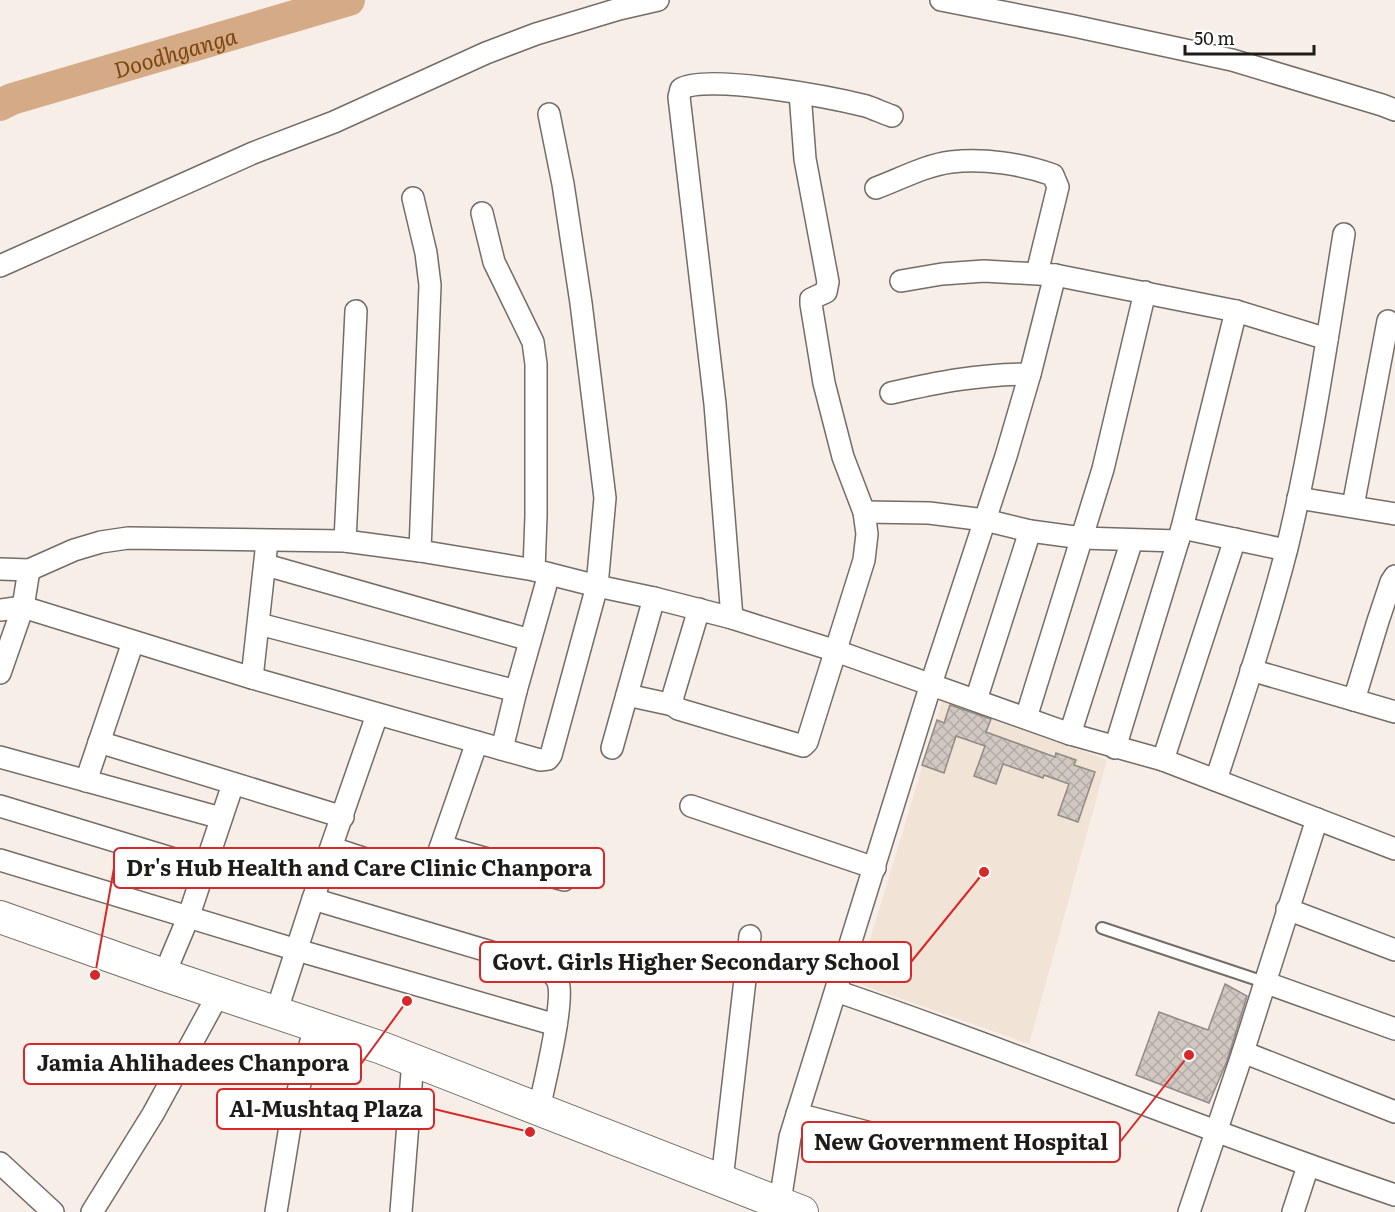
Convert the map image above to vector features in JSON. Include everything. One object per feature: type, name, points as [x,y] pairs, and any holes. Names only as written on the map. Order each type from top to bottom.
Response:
[{"type":"main road","points":[[0,917],[412,1060],[791,1207]]},
{"type":"street","points":[[0,266],[253,153],[334,122],[486,53],[578,21],[658,0]]},
{"type":"street","points":[[941,0],[1232,60],[1395,110]]},
{"type":"street","points":[[732,618],[715,404],[680,97],[681,89],[711,84],[735,84],[800,93],[867,106],[892,116]]},
{"type":"street","points":[[627,695],[673,705],[689,713],[803,746],[807,742],[864,560],[867,534],[864,512],[840,446],[824,383],[811,304],[813,297],[826,292],[828,282],[805,159],[800,93]]},
{"type":"street","points":[[0,610],[24,607],[377,715],[540,760],[548,759],[597,586],[605,498],[604,474],[581,303],[563,184],[549,114]]},
{"type":"street","points":[[791,1207],[789,1137],[1030,374],[1058,187],[1053,175],[1036,169],[989,162],[951,162],[921,170],[876,188]]},
{"type":"street","points":[[413,198],[426,252],[430,285],[420,551]]},
{"type":"street","points":[[482,213],[496,268],[533,342],[536,364],[537,516],[542,572],[530,640],[502,749]]},
{"type":"street","points":[[1216,780],[1286,550],[1298,498],[1344,234]]},
{"type":"street","points":[[901,281],[942,274],[984,271],[1046,274],[1236,311],[1327,339]]},
{"type":"street","points":[[1026,718],[1103,469],[1144,292]]},
{"type":"street","points":[[345,541],[356,311]]},
{"type":"street","points":[[1115,747],[1180,535],[1236,311]]},
{"type":"street","points":[[1353,506],[1388,321]]},
{"type":"street","points":[[891,393],[947,380],[988,375],[1030,374]]},
{"type":"street","points":[[1298,498],[1395,514]]},
{"type":"street","points":[[864,512],[929,513],[985,520],[1030,531],[1082,538],[1132,540],[1180,535],[1235,539],[1286,550]]},
{"type":"street","points":[[976,700],[1030,531]]},
{"type":"street","points":[[0,569],[29,570],[74,550],[119,539],[345,541],[542,572],[699,609],[836,651],[1070,734],[1163,760],[1395,849]]},
{"type":"street","points":[[1163,760],[1235,539]]},
{"type":"street","points":[[1070,734],[1132,540]]},
{"type":"street","points":[[252,678],[260,624],[267,541]]},
{"type":"street","points":[[266,565],[530,640]]},
{"type":"street","points":[[0,672],[24,607],[29,570]]},
{"type":"street","points":[[1354,700],[1386,623],[1391,582],[1395,576]]},
{"type":"street","points":[[612,748],[654,598]]},
{"type":"street","points":[[673,705],[673,696],[699,609]]},
{"type":"street","points":[[260,624],[516,691]]},
{"type":"street","points":[[86,781],[133,642]]},
{"type":"street","points":[[1251,670],[1395,712]]},
{"type":"street","points":[[276,1013],[377,715]]},
{"type":"street","points":[[99,742],[342,817]]},
{"type":"street","points":[[332,848],[418,876],[424,875],[432,869],[477,742]]},
{"type":"street","points":[[0,757],[221,818]]},
{"type":"street","points":[[164,975],[188,918],[233,784]]},
{"type":"street","points":[[0,806],[204,868]]},
{"type":"street","points":[[691,806],[875,868]]},
{"type":"street","points":[[1189,1212],[1317,819]]},
{"type":"street","points":[[441,846],[564,880]]},
{"type":"street","points":[[0,860],[188,918],[556,1025]]},
{"type":"street","points":[[313,899],[545,968],[553,974],[558,982],[556,1025],[539,1109]]},
{"type":"street","points":[[1287,909],[1395,950]]},
{"type":"street","points":[[722,1180],[750,936]]},
{"type":"street","points":[[1264,982],[1395,1029]]},
{"type":"street","points":[[836,991],[947,1029],[1308,1166],[1395,1195]]},
{"type":"street","points":[[92,1212],[153,1114],[219,993]]},
{"type":"street","points":[[276,1212],[292,1114],[315,1026]]},
{"type":"street","points":[[1243,1052],[1395,1112]]},
{"type":"street","points":[[401,1212],[412,1060]]},
{"type":"street","points":[[796,1114],[941,1151]]},
{"type":"street","points":[[0,1163],[53,1212]]},
{"type":"street","points":[[1293,1212],[1308,1166]]},
{"type":"lane","points":[[1102,928],[1264,982]]},
{"type":"shaded area","points":[[943,698],[1107,760],[1029,1044],[857,983]]},
{"type":"building","points":[[950,705],[991,719],[986,732],[1055,757],[1056,753],[1076,760],[1074,765],[1095,772],[1078,822],[1058,815],[1069,784],[1003,764],[996,784],[974,776],[985,746],[956,736],[944,773],[922,765],[937,720],[944,723]]},
{"type":"building","points":[[1225,984],[1247,996],[1227,1061],[1209,1103],[1136,1075],[1159,1012],[1208,1030]]},
{"type":"waterway","name":"Doodhganga","points":[[0,105],[12,99],[349,0]]},
{"type":"place","name":"Govt. Girls Higher Secondary School","points":[[984,872]]},
{"type":"place","name":"Dr's Hub Health and Care Clinic Chanpora","points":[[95,975]]},
{"type":"place","name":"Jamia Ahlihadees Chanpora","points":[[407,1001]]},
{"type":"place","name":"New Government Hospital","points":[[1189,1055]]},
{"type":"place","name":"Al-Mushtaq Plaza","points":[[530,1132]]}]
